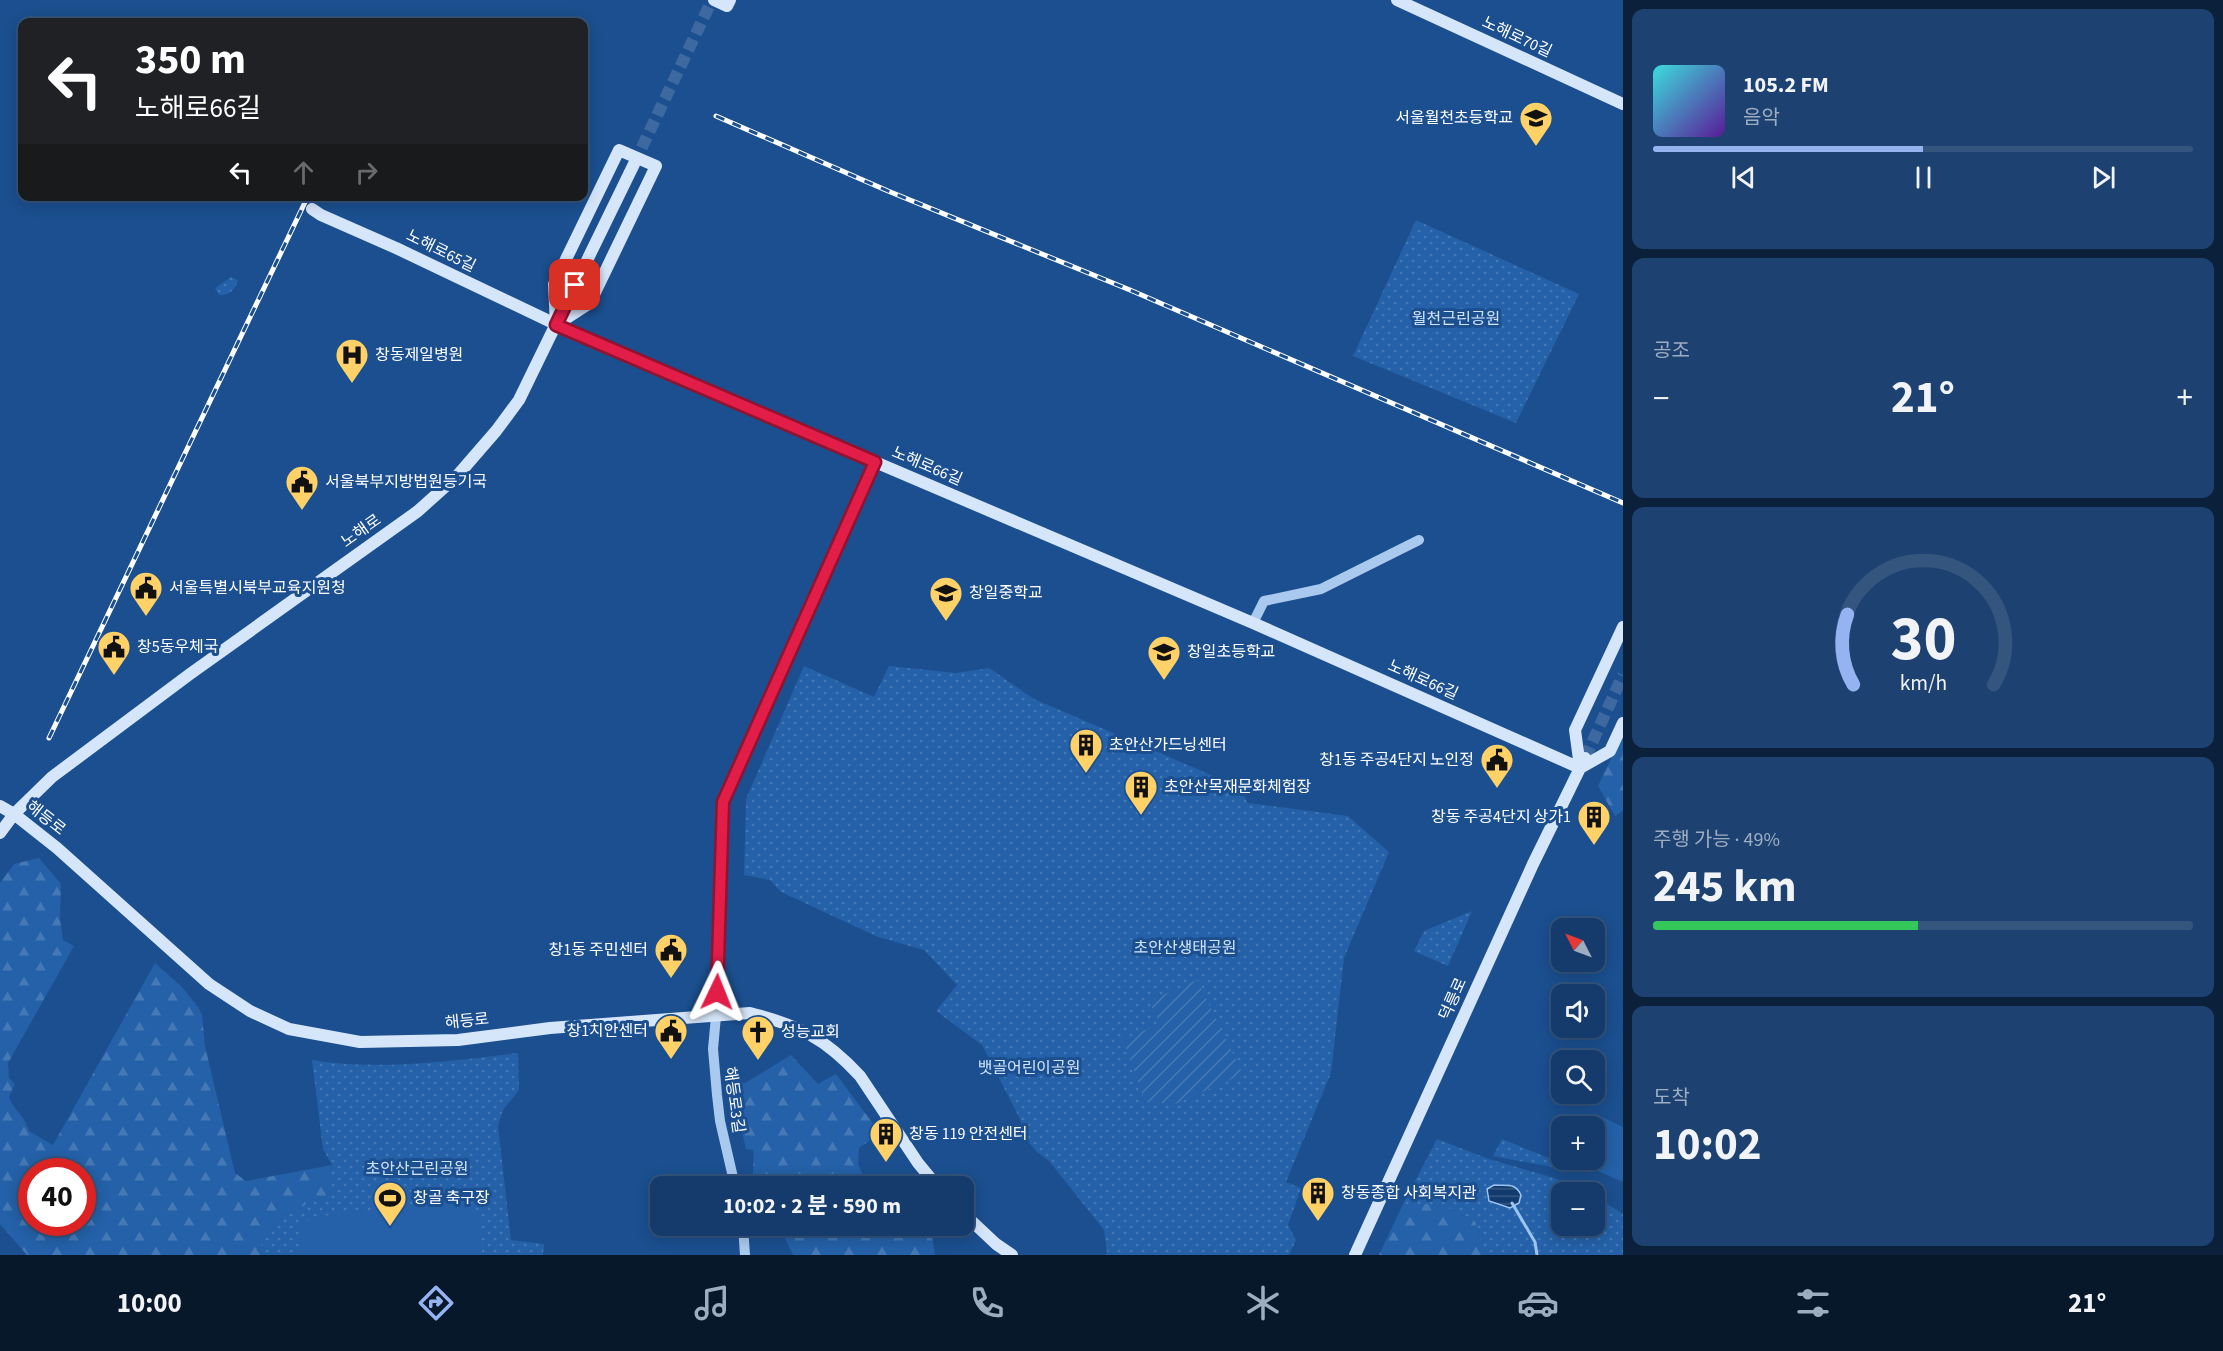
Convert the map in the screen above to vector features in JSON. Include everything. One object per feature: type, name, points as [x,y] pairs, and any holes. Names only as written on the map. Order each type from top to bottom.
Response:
[{"type":"main road","points":[[714,0],[727,6],[730,0]]},
{"type":"main road","name":"노해로70길","points":[[1397,0],[1623,104]]},
{"type":"main road","points":[[619,150],[656,166],[590,303],[556,325],[554,284],[619,150]]},
{"type":"main road","name":"노해로","points":[[0,833],[14,814],[52,777],[207,661],[418,512],[457,476],[519,400],[634,164]]},
{"type":"main road","name":"노해로65길","points":[[312,208],[321,215],[396,248],[556,325]]},
{"type":"main road","name":"노해로66길","points":[[556,325],[1583,763]]},
{"type":"main road","points":[[1623,627],[1575,730],[1583,763],[1610,751],[1623,723]]},
{"type":"main road","name":"덕릉로","points":[[1355,1255],[1533,864],[1583,763]]},
{"type":"main road","name":"해등로","points":[[0,806],[14,814],[57,848],[209,984],[250,1011],[289,1029],[360,1042],[459,1040],[550,1028],[750,1013],[780,1020],[816,1036],[861,1076],[929,1176]]},
{"type":"main road","points":[[974,1223],[1012,1255]]},
{"type":"street","name":"해등로3길","points":[[733,1176],[720,1121],[712,1049],[716,1016],[723,802],[875,462]]},
{"type":"street","points":[[1253,623],[1264,601],[1321,589],[1419,540]]},
{"type":"street","points":[[745,1236],[745,1255]]},
{"type":"green space","name":"월천근린공원","points":[[1416,220],[1579,294],[1516,423],[1353,356]]},
{"type":"green space","points":[[231,277],[238,280],[236,286],[229,293],[219,295],[215,288]]},
{"type":"green space","name":"초안산생태공원","points":[[804,666],[874,697],[889,666],[956,673],[989,668],[1034,699],[1239,787],[1248,803],[1348,816],[1389,852],[1344,958],[1331,1073],[1286,1182],[1301,1188],[1288,1225],[1296,1240],[1289,1255],[1105,1255],[1107,1253],[1104,1230],[1049,1161],[1027,1140],[1020,1119],[982,1045],[936,1011],[957,985],[924,950],[878,937],[781,892],[770,880],[744,875],[746,799]]},
{"type":"green space","points":[[1623,734],[1623,811],[1615,816],[1598,786]]},
{"type":"green space","points":[[39,858],[61,884],[60,919],[63,940],[74,946],[8,1063],[9,1078],[15,1084],[9,1097],[29,1131],[53,1145],[155,963],[182,987],[202,1015],[205,1046],[235,1173],[246,1181],[332,1165],[329,1178],[329,1198],[305,1205],[293,1213],[281,1216],[263,1255],[27,1255],[0,1224],[0,883],[14,864]]},
{"type":"green space","points":[[1472,911],[1448,966],[1414,951],[1424,931]]},
{"type":"green space","points":[[1197,980],[1243,1074],[1175,1104],[1145,1102],[1123,1039],[1160,1024],[1149,1001]]},
{"type":"green space","name":"초안산근린공원","points":[[518,1053],[519,1090],[503,1110],[498,1126],[511,1240],[544,1244],[543,1255],[263,1255],[261,1241],[268,1228],[281,1216],[329,1197],[332,1165],[323,1149],[312,1060],[388,1065],[441,1062]]},
{"type":"green space","points":[[791,1055],[818,1084],[836,1074],[880,1133],[859,1148],[858,1163],[863,1176],[753,1176],[753,1150],[746,1149],[735,1103],[736,1082],[745,1083]]},
{"type":"green space","points":[[1605,1118],[1623,1127],[1623,1182],[1596,1170],[1605,1170]]},
{"type":"green space","points":[[1437,1139],[1489,1159],[1563,1182],[1551,1182],[1551,1236],[1605,1236],[1605,1202],[1623,1214],[1623,1255],[1487,1255],[1476,1222],[1440,1204],[1403,1204]]},
{"type":"green space","points":[[1502,1139],[1551,1159],[1551,1167],[1493,1156]]},
{"type":"green space","name":"창골 축구장","points":[[460,1199],[467,1201],[477,1210],[482,1255],[302,1255],[300,1230],[302,1224],[315,1217]]},
{"type":"green space","points":[[1403,1204],[1440,1204],[1476,1222],[1487,1255],[1379,1255]]},
{"type":"green space","points":[[784,1236],[932,1236],[935,1255],[793,1255]]},
{"type":"shaded area","points":[[1494,1185],[1516,1188],[1521,1195],[1519,1203],[1510,1208],[1489,1201],[1487,1189]]},
{"type":"waterway","points":[[1512,1203],[1535,1242],[1537,1255]]},
{"type":"tunnel","points":[[634,164],[712,0]]},
{"type":"tunnel","points":[[1585,758],[1623,675]]},
{"type":"railway","points":[[716,116],[888,191],[1130,290],[1623,503]]},
{"type":"railway","points":[[49,738],[306,201]]},
{"type":"place","name":"서울월천초등학교","points":[[1536,147]]},
{"type":"place","name":"창동제일병원","points":[[352,384]]},
{"type":"place","name":"서울북부지방법원등기국","points":[[302,511]]},
{"type":"place","name":"서울특별시북부교육지원청","points":[[146,617]]},
{"type":"place","name":"창일중학교","points":[[946,622]]},
{"type":"place","name":"창5동우체국","points":[[114,676]]},
{"type":"place","name":"창일초등학교","points":[[1164,681]]},
{"type":"place","name":"초안산가드닝센터","points":[[1086,774]]},
{"type":"place","name":"창1동 주공4단지 노인정","points":[[1497,789]]},
{"type":"place","name":"초안산목재문화체험장","points":[[1141,816]]},
{"type":"place","name":"창동 주공4단지 상가1","points":[[1594,846]]},
{"type":"place","name":"창1동 주민센터","points":[[671,979]]},
{"type":"place","name":"창1치안센터","points":[[671,1060]]},
{"type":"place","name":"성능교회","points":[[758,1061]]},
{"type":"place","name":"창동 119 안전센터","points":[[886,1163]]},
{"type":"place","name":"창동종합 사회복지관","points":[[1318,1222]]},
{"type":"place","name":"창골 축구장","points":[[390,1227]]},
{"type":"route","points":[[575,285],[556,325],[875,462],[723,802],[717,992]]},
{"type":"park label","name":"뱃골어린이공원","points":[[1029,1068]]}]
